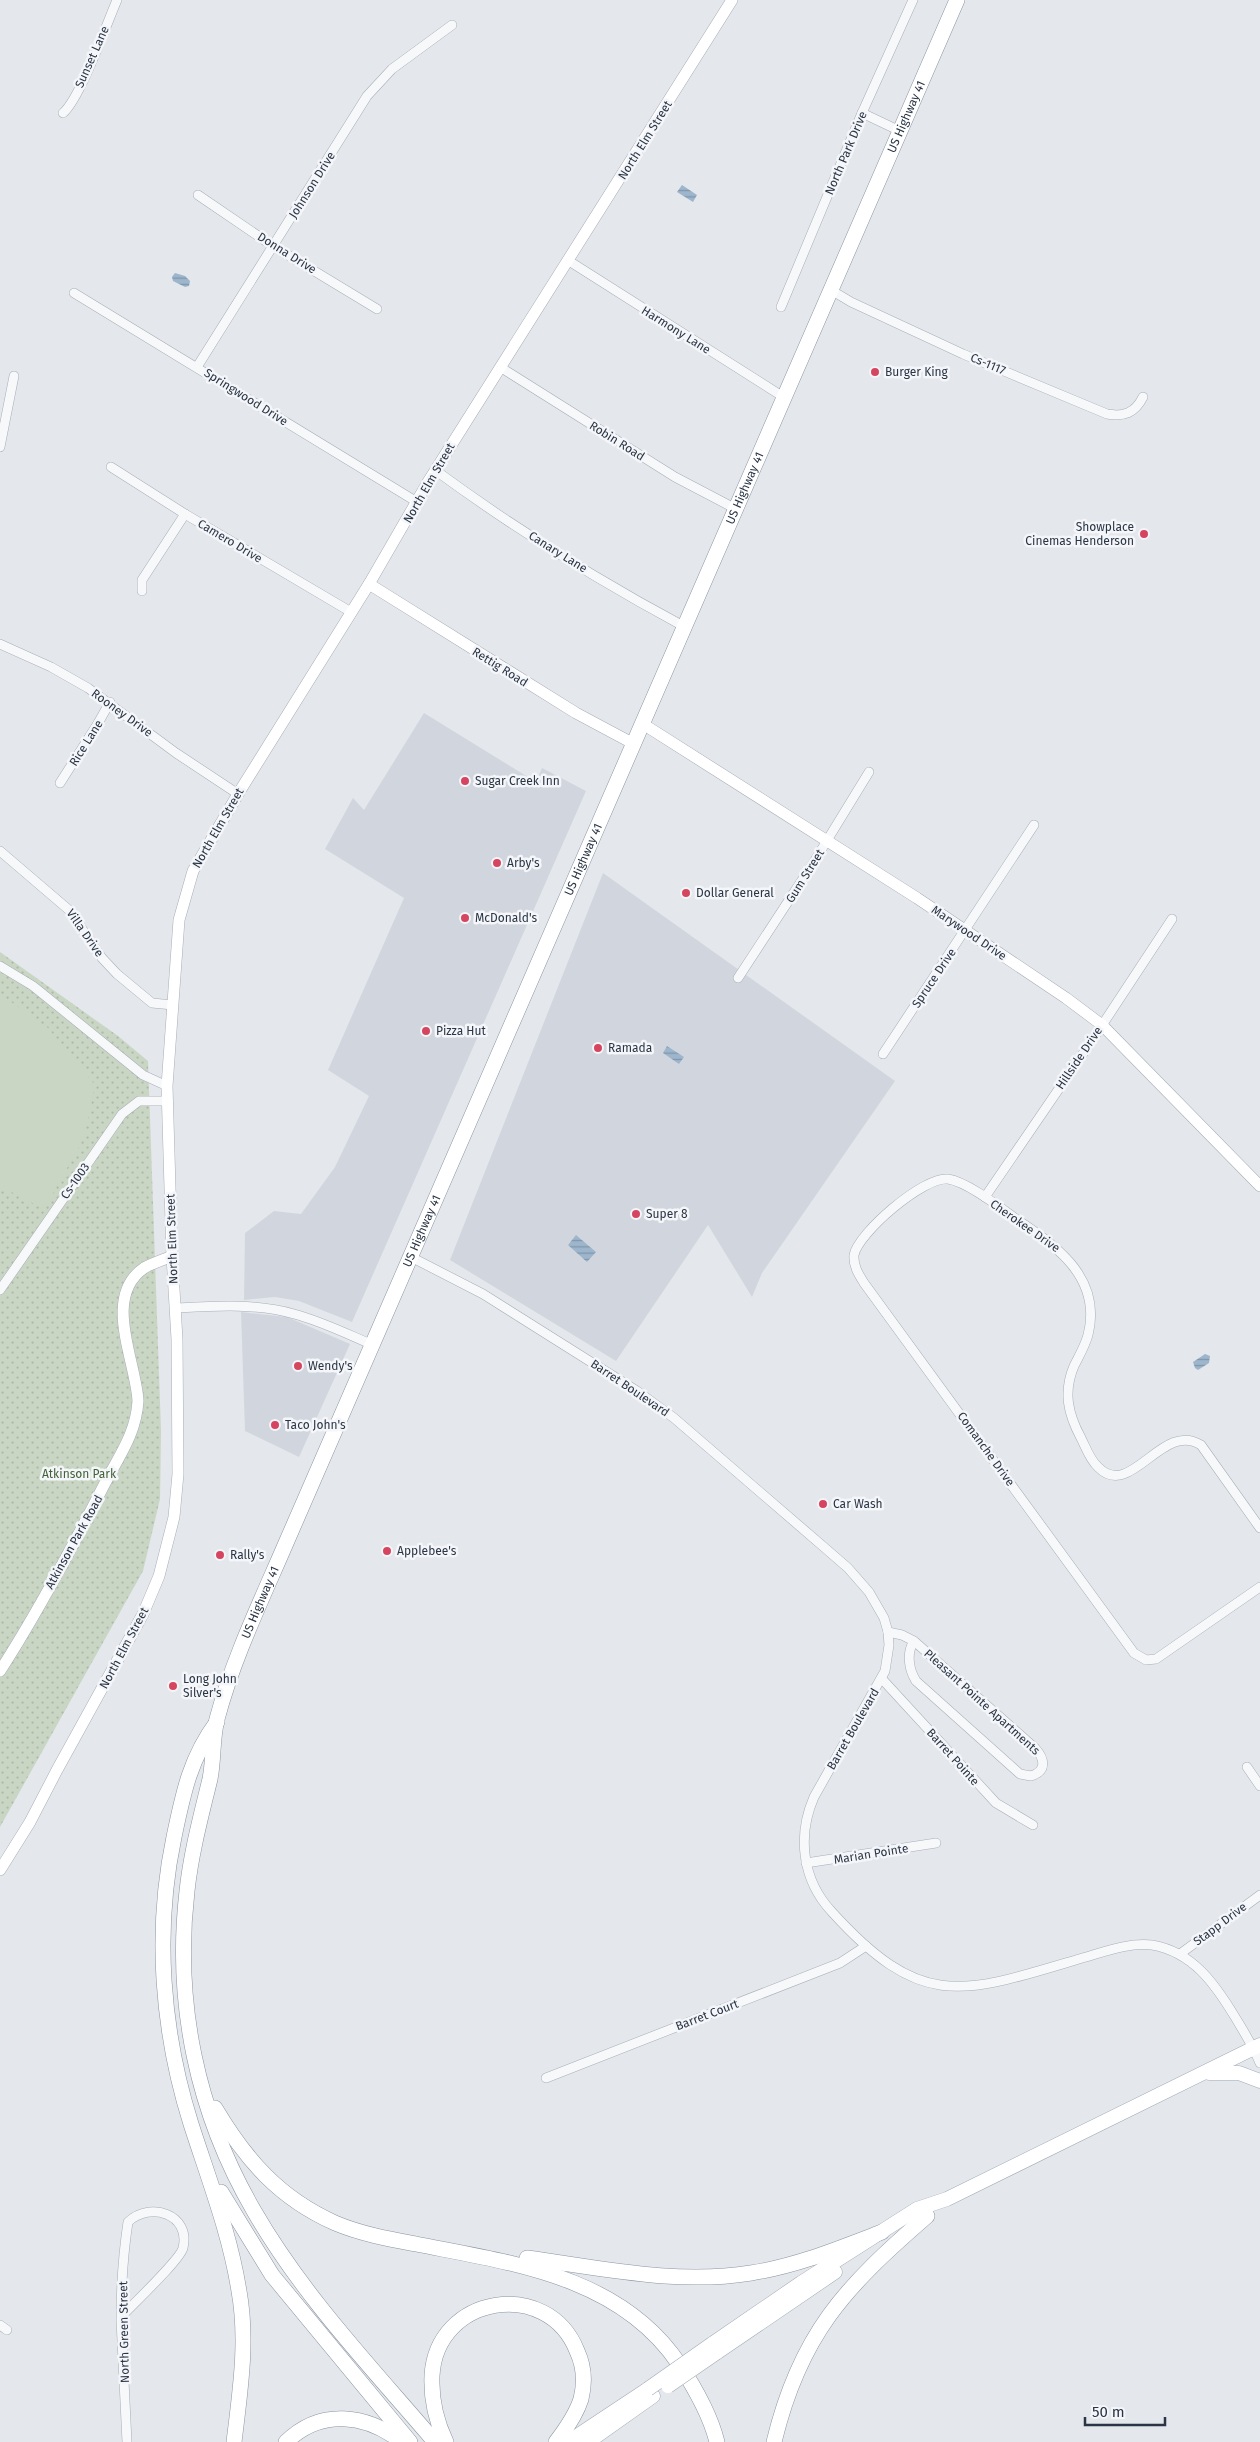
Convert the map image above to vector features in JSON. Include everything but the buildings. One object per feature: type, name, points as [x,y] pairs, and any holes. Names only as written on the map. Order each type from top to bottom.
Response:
[{"type":"highway","name":"US Highway 41","points":[[217,1721],[246,1638],[958,0]]},
{"type":"highway","points":[[217,1721],[214,1755],[187,1888],[184,1932],[186,2003],[197,2075],[236,2178],[271,2240],[314,2299],[435,2442]]},
{"type":"highway","points":[[217,1721],[194,1757],[187,1780],[168,1866],[164,1895],[163,1956],[166,2011],[186,2106],[207,2166],[230,2247],[240,2292],[243,2354],[234,2442]]},
{"type":"highway","points":[[197,2075],[234,2140],[249,2160],[288,2195],[336,2224],[358,2231],[536,2269],[592,2290],[618,2304],[653,2332],[669,2351],[694,2388],[706,2412],[717,2442]]},
{"type":"highway","points":[[207,2166],[238,2222],[272,2275],[410,2442]]},
{"type":"highway","points":[[774,2442],[788,2393],[800,2365],[828,2315],[864,2273],[927,2216]]},
{"type":"highway","points":[[417,2244],[655,2275],[704,2277],[774,2269],[840,2249],[882,2232]]},
{"type":"highway","points":[[446,2442],[436,2416],[432,2388],[434,2361],[440,2344],[450,2330],[463,2318],[478,2310],[495,2305],[512,2304],[530,2307],[547,2315],[561,2326],[572,2340],[579,2356],[583,2373],[581,2400],[570,2423],[556,2442]]},
{"type":"highway","points":[[286,2442],[305,2427],[322,2420],[348,2418],[382,2428],[402,2442]]},
{"type":"main road","points":[[588,2442],[651,2393],[801,2283],[917,2209],[947,2199],[1257,2046]]},
{"type":"main road","points":[[1200,2074],[1239,2073],[1260,2081]]},
{"type":"main road","points":[[714,2348],[927,2216],[947,2199]]},
{"type":"main road","points":[[568,2442],[651,2393]]},
{"type":"street","name":"Sunset Lane","points":[[64,113],[70,106],[78,89],[117,0]]},
{"type":"street","name":"North Elm Street","points":[[0,1870],[30,1822],[151,1595],[166,1556],[174,1517],[178,1482],[176,1308],[172,1256],[167,1086],[179,920],[184,895],[201,855],[369,584],[436,470],[732,0]]},
{"type":"street","name":"North Park Drive","points":[[781,307],[862,113],[913,0]]},
{"type":"street","name":"Johnson Drive","points":[[197,367],[374,86],[392,68],[452,25]]},
{"type":"street","points":[[862,113],[900,131]]},
{"type":"street","name":"Donna Drive","points":[[198,195],[273,246],[377,309]]},
{"type":"street","name":"Harmony Lane","points":[[569,261],[785,398]]},
{"type":"street","name":"Cs-1117","points":[[831,290],[963,354],[1107,414],[1124,415],[1131,412],[1143,397]]},
{"type":"street","name":"Springwood Drive","points":[[74,293],[417,502]]},
{"type":"street","name":"Robin Road","points":[[500,368],[675,477],[736,509]]},
{"type":"street","points":[[0,447],[14,376]]},
{"type":"street","name":"Camero Drive","points":[[110,467],[185,514],[351,612]]},
{"type":"street","name":"Canary Lane","points":[[436,470],[552,548],[626,594],[685,626]]},
{"type":"street","points":[[142,591],[142,580],[185,514]]},
{"type":"street","name":"Rettig Road","points":[[369,584],[576,714],[634,744]]},
{"type":"street","name":"Rooney Drive","points":[[0,644],[64,674],[110,702],[176,752],[238,794]]},
{"type":"street","name":"Rice Lane","points":[[60,783],[110,702]]},
{"type":"street","name":"Marywood Drive","points":[[643,724],[966,931],[1102,1025],[1260,1186]]},
{"type":"street","name":"Gum Street","points":[[738,978],[869,772]]},
{"type":"street","name":"Spruce Drive","points":[[884,1054],[1034,825]]},
{"type":"street","name":"Villa Drive","points":[[0,851],[69,910],[102,958],[117,974],[152,1003],[173,1005]]},
{"type":"street","name":"Hillside Drive","points":[[985,1197],[1172,919]]},
{"type":"street","points":[[0,966],[33,986],[143,1075],[167,1086]]},
{"type":"street","name":"Cs-1003","points":[[0,1290],[122,1114],[138,1102],[168,1102]]},
{"type":"street","name":"Comanche Drive","points":[[985,1197],[948,1179],[922,1186],[889,1213],[858,1246],[854,1261],[864,1283],[1099,1603],[1128,1647],[1140,1658],[1152,1660],[1166,1654],[1260,1587]]},
{"type":"street","name":"Cherokee Drive","points":[[985,1197],[1051,1242],[1069,1259],[1081,1280],[1088,1302],[1090,1324],[1084,1346],[1071,1375],[1068,1406],[1074,1425],[1099,1469],[1114,1475],[1126,1473],[1170,1443],[1186,1439],[1194,1440],[1201,1445],[1260,1528]]},
{"type":"street","name":"Atkinson Park Road","points":[[0,1671],[81,1531],[130,1438],[138,1414],[138,1401],[122,1320],[123,1301],[130,1284],[139,1272],[151,1264],[172,1256]]},
{"type":"street","name":"Barret Boulevard","points":[[411,1257],[483,1294],[632,1387],[674,1418],[848,1568],[878,1605],[888,1632],[888,1658],[882,1678],[809,1810],[804,1837],[806,1863],[814,1887],[828,1908],[866,1946],[890,1967],[912,1978],[948,1987],[974,1987],[999,1982],[1126,1947],[1152,1945],[1180,1954],[1196,1965],[1214,1984],[1257,2046],[1260,2063]]},
{"type":"street","points":[[176,1308],[244,1307],[284,1311],[314,1320],[373,1345]]},
{"type":"street","name":"Pleasant Pointe Apartments","points":[[888,1632],[902,1635],[914,1641],[1035,1748],[1043,1759],[1044,1765],[1040,1771],[1030,1776],[1020,1774],[916,1681],[911,1674],[909,1665],[911,1646],[914,1641]]},
{"type":"street","name":"Barret Pointe","points":[[882,1678],[996,1803],[1033,1825]]},
{"type":"street","points":[[1247,1767],[1260,1786]]},
{"type":"street","name":"Marian Pointe","points":[[806,1863],[936,1843]]},
{"type":"street","name":"Stapp Drive","points":[[1180,1954],[1260,1895]]},
{"type":"street","name":"Barret Court","points":[[546,2078],[840,1963],[866,1946]]},
{"type":"street","name":"North Green Street","points":[[121,2317],[176,2261],[183,2249],[184,2236],[179,2225],[171,2216],[158,2211],[136,2215],[128,2222],[124,2250],[121,2317],[127,2442]]},
{"type":"shaded area","points":[[424,713],[536,782],[542,768],[586,791],[352,1322],[299,1301],[275,1297],[244,1300],[245,1233],[274,1211],[301,1214],[335,1167],[369,1096],[328,1070],[404,898],[325,849],[353,798],[364,810]]},
{"type":"shaded area","points":[[603,873],[895,1081],[762,1273],[752,1297],[708,1225],[616,1361],[450,1260]]},
{"type":"shaded area","points":[[241,1312],[287,1317],[350,1344],[299,1457],[245,1431]]},
{"type":"green space","name":"Atkinson Park","points":[[0,952],[118,1036],[148,1061],[161,1431],[160,1499],[143,1571],[0,1827]]},
{"type":"green space","points":[[0,994],[48,1028],[95,1085],[84,1138],[44,1209],[0,1186]]},
{"type":"water","points":[[682,185],[697,195],[693,202],[677,192]]},
{"type":"water","points":[[175,273],[185,276],[190,281],[189,286],[185,287],[173,281],[172,277]]},
{"type":"water","points":[[667,1046],[684,1057],[679,1064],[663,1053]]},
{"type":"water","points":[[576,1235],[596,1252],[587,1262],[568,1245]]},
{"type":"water","points":[[1205,1354],[1210,1356],[1209,1363],[1198,1370],[1193,1362]]},
{"type":"place","name":"Burger King","points":[[875,372]]},
{"type":"place","name":"Showplace Cinemas Henderson","points":[[1144,534]]},
{"type":"place","name":"Sugar Creek Inn","points":[[465,781]]},
{"type":"place","name":"Arby's","points":[[497,863]]},
{"type":"place","name":"Dollar General","points":[[686,893]]},
{"type":"place","name":"McDonald's","points":[[465,918]]},
{"type":"place","name":"Pizza Hut","points":[[426,1031]]},
{"type":"place","name":"Ramada","points":[[598,1048]]},
{"type":"place","name":"Super 8","points":[[636,1214]]},
{"type":"place","name":"Wendy's","points":[[298,1366]]},
{"type":"place","name":"Taco John's","points":[[275,1425]]},
{"type":"place","name":"Car Wash","points":[[823,1504]]},
{"type":"place","name":"Applebee's","points":[[387,1551]]},
{"type":"place","name":"Rally's","points":[[220,1555]]},
{"type":"place","name":"Long John Silver's","points":[[173,1686]]}]
